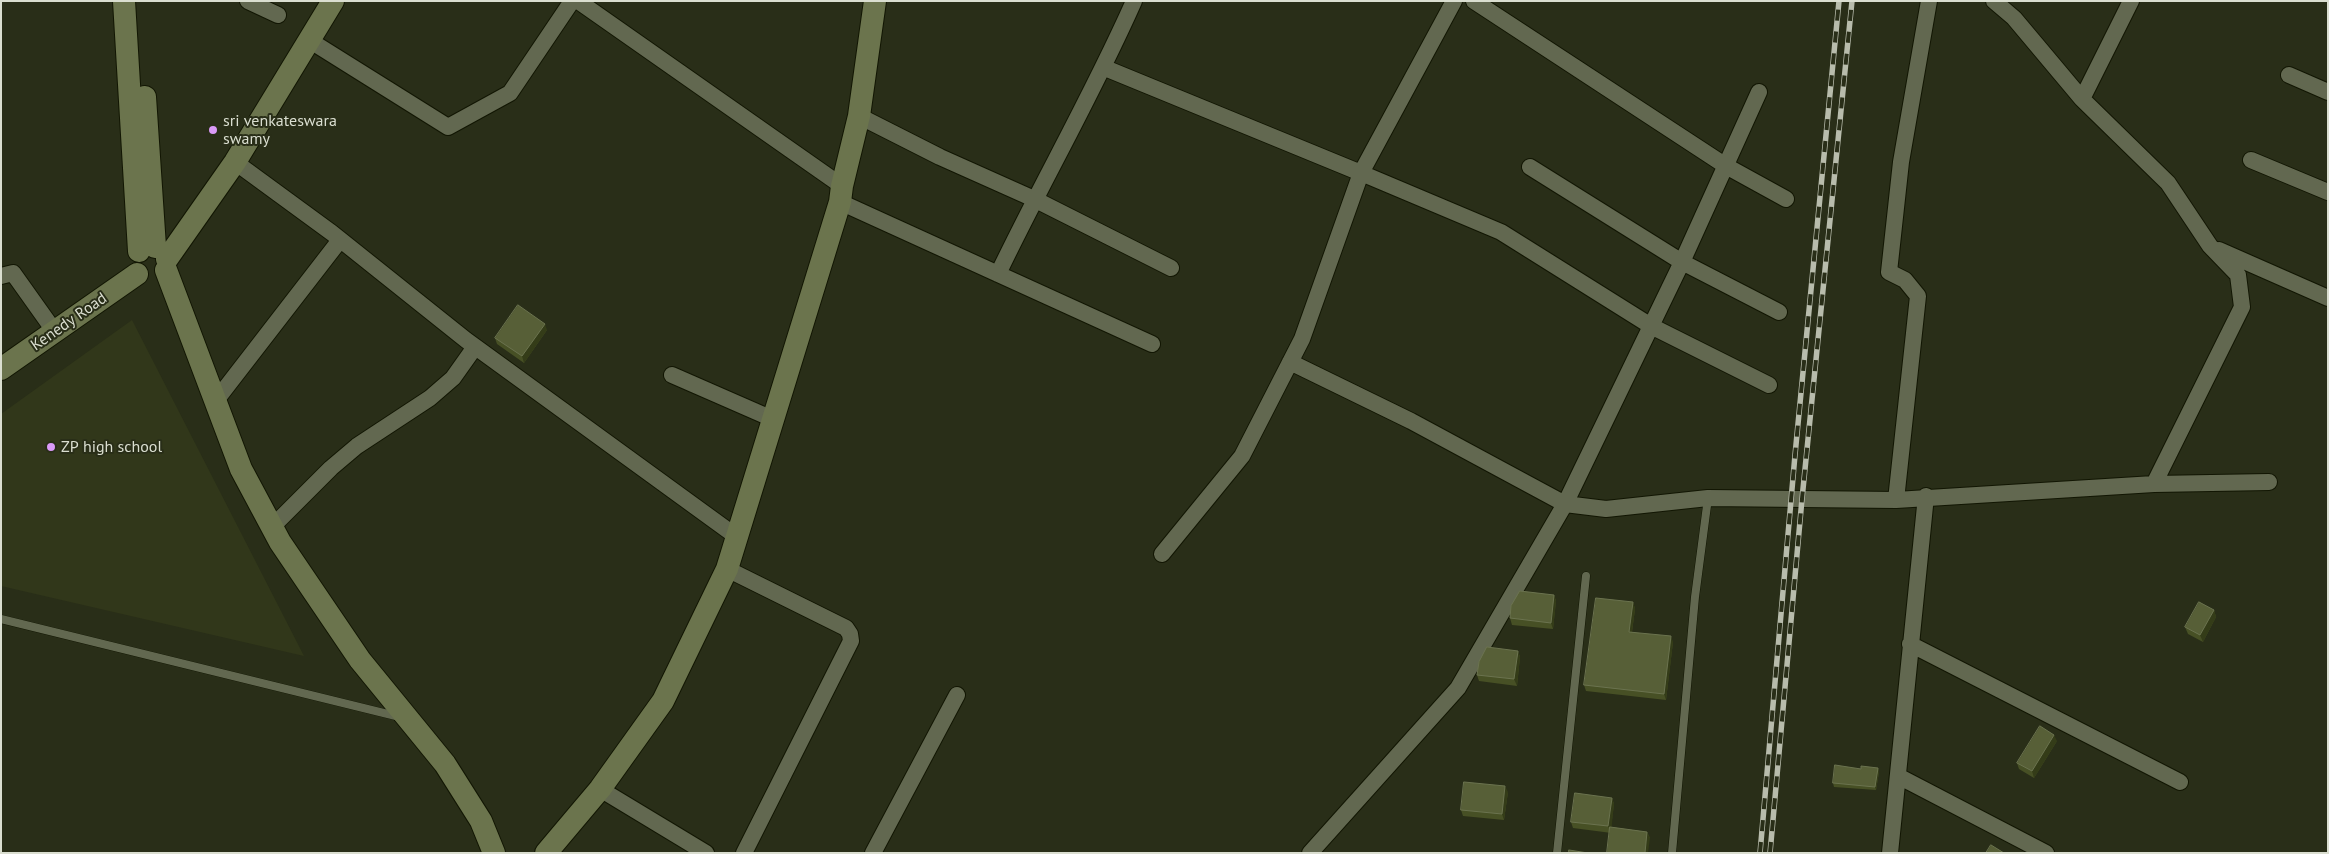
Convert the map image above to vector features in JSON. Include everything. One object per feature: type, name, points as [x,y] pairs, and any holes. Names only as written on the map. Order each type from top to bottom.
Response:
[{"type":"street","points":[[124,1],[157,257],[241,470],[280,542],[360,660],[445,764],[481,821],[494,853]]},
{"type":"street","points":[[139,1],[140,44],[157,257]]},
{"type":"street","points":[[248,1],[278,15]]},
{"type":"street","points":[[157,257],[235,162],[333,1]]},
{"type":"street","points":[[309,40],[448,126],[510,92],[572,1]]},
{"type":"street","points":[[578,1],[841,194],[998,274],[1152,344]]},
{"type":"street","points":[[546,853],[600,789],[663,701],[727,569],[775,420],[841,194],[859,116],[875,1]]},
{"type":"street","points":[[998,274],[1034,199],[1105,68],[1134,1]]},
{"type":"street","points":[[1162,554],[1242,456],[1302,339],[1361,173],[1454,1]]},
{"type":"street","points":[[1474,1],[1726,166],[1786,199]]},
{"type":"street","points":[[1896,500],[1918,296],[1904,280],[1888,272],[1901,162],[1929,1]]},
{"type":"street","points":[[1994,1],[2014,18],[2082,99],[2168,183],[2210,246],[2238,275],[2242,307],[2154,484]]},
{"type":"street","points":[[2082,99],[2131,1]]},
{"type":"street","points":[[1105,68],[1502,232],[1651,326],[1769,384]]},
{"type":"street","points":[[2290,75],[2328,92]]},
{"type":"street","points":[[1310,853],[1458,688],[1565,504],[1682,262],[1759,92]]},
{"type":"street","points":[[859,116],[940,157],[1034,199],[1171,268]]},
{"type":"street","points":[[2251,160],[2328,192]]},
{"type":"street","points":[[235,162],[340,240],[476,347],[737,536]]},
{"type":"street","points":[[1530,167],[1682,262],[1779,312]]},
{"type":"street","points":[[214,403],[340,240]]},
{"type":"street","points":[[2210,246],[2328,298]]},
{"type":"street","name":"Kenedy Road","points":[[1,369],[137,274],[150,280],[160,277],[157,257]]},
{"type":"street","points":[[1,276],[13,273],[55,332]]},
{"type":"street","points":[[272,527],[330,468],[357,446],[430,398],[452,378],[476,347]]},
{"type":"street","points":[[1290,362],[1410,421],[1565,504],[1606,509],[1708,498],[1896,500],[1926,496],[2154,484],[2269,482]]},
{"type":"street","points":[[672,375],[775,420]]},
{"type":"street","points":[[1890,853],[1926,496]]},
{"type":"street","points":[[727,569],[846,628],[850,634],[851,641],[744,853]]},
{"type":"street","points":[[1910,644],[2180,782]]},
{"type":"street","points":[[873,853],[957,695]]},
{"type":"street","points":[[1898,776],[2046,853]]},
{"type":"street","points":[[600,789],[706,853]]},
{"type":"lane","points":[[1672,853],[1695,597],[1708,498]]},
{"type":"lane","points":[[1557,853],[1586,576]]},
{"type":"lane","points":[[1,619],[408,719]]},
{"type":"shaded area","points":[[132,320],[304,656],[1,586],[1,414]]},
{"type":"building","points":[[518,305],[545,324],[522,356],[495,338]]},
{"type":"building","points":[[1520,591],[1554,595],[1551,623],[1510,618],[1511,606]]},
{"type":"building","points":[[1596,598],[1633,602],[1629,632],[1671,636],[1664,694],[1584,685]]},
{"type":"building","points":[[2199,602],[2214,610],[2200,635],[2185,627]]},
{"type":"building","points":[[1487,647],[1518,651],[1514,679],[1477,675],[1479,662]]},
{"type":"building","points":[[2040,726],[2054,735],[2032,771],[2017,763]]},
{"type":"building","points":[[1835,765],[1861,769],[1861,766],[1878,768],[1875,787],[1833,783]]},
{"type":"building","points":[[1464,782],[1505,786],[1502,814],[1461,810]]},
{"type":"building","points":[[1575,793],[1612,798],[1608,826],[1571,822]]},
{"type":"building","points":[[1610,827],[1647,832],[1645,853],[1607,853]]},
{"type":"building","points":[[1991,845],[2004,853],[1986,853]]},
{"type":"building","points":[[1569,850],[1588,853],[1569,853]]},
{"type":"railway","points":[[1760,853],[1795,455],[1839,1]]},
{"type":"railway","points":[[1770,853],[1802,499],[1852,1]]},
{"type":"place","name":"sri venkateswara swamy","points":[[213,130]]},
{"type":"place","name":"ZP high school","points":[[51,447]]}]
